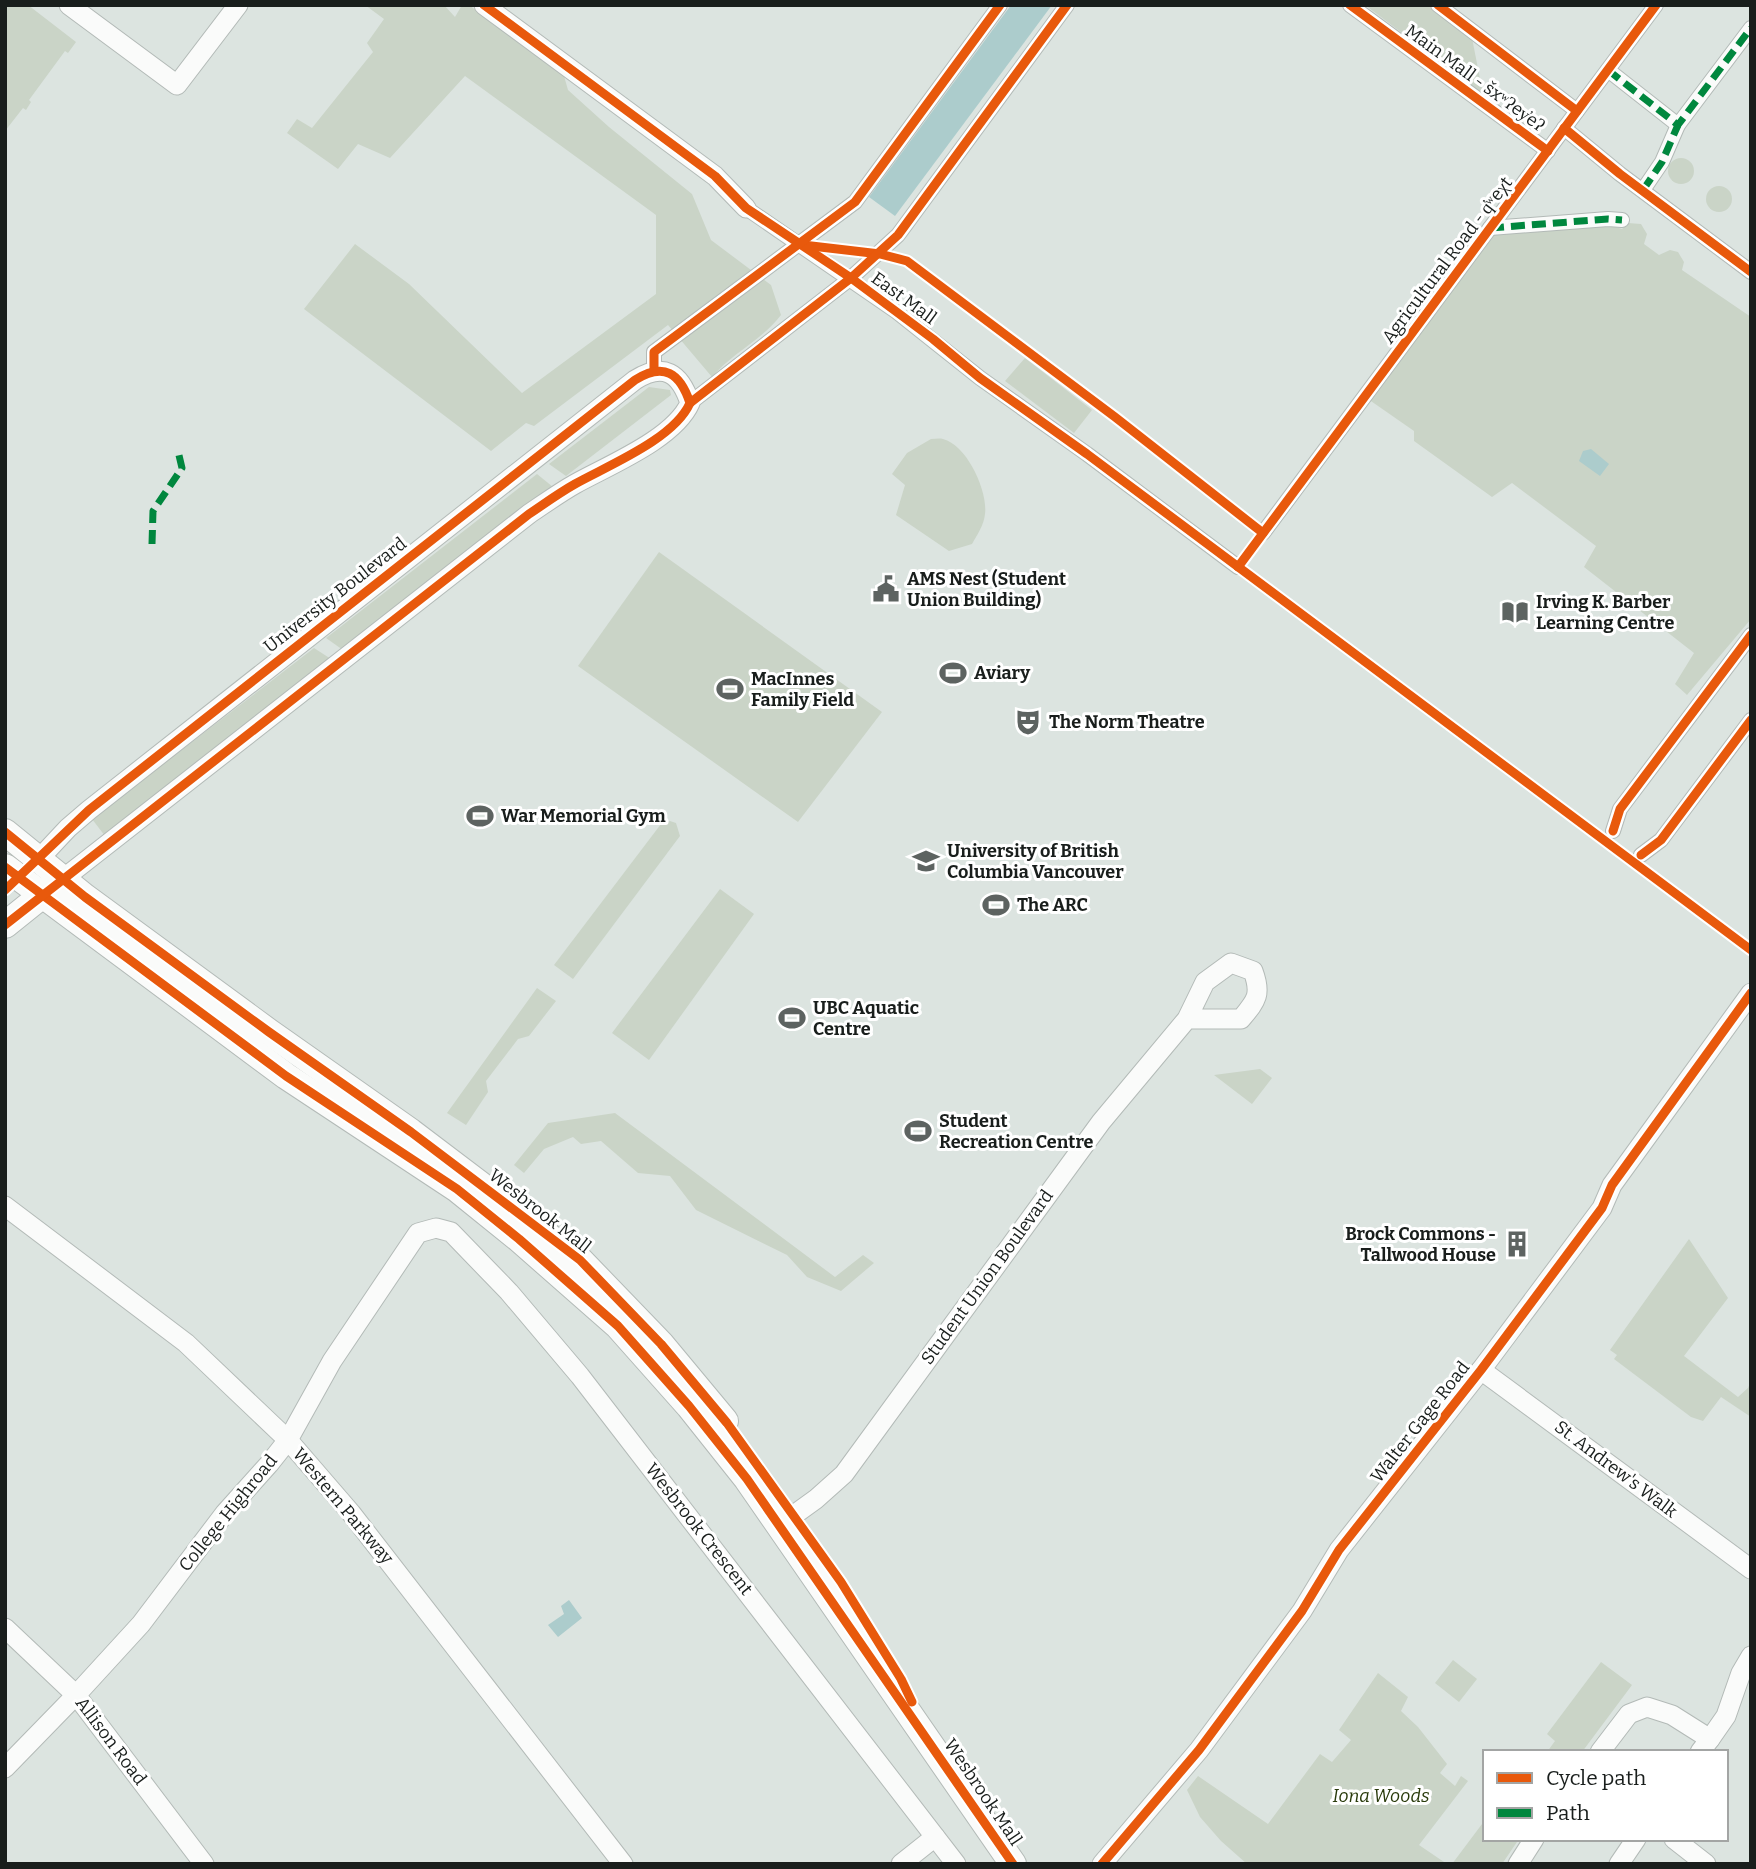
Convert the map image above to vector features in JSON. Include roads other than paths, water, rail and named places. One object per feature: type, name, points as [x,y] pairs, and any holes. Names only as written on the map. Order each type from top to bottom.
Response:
[{"type":"main road","name":"Wesbrook Mall","points":[[5,832],[17,873],[53,886],[269,1032],[430,1146],[580,1260],[677,1364],[727,1423],[787,1520],[841,1582],[901,1679],[927,1738],[1013,1864]]},
{"type":"main road","points":[[5,925],[53,886]]},
{"type":"street","points":[[69,5],[177,85],[238,5]]},
{"type":"street","name":"East Mall","points":[[484,5],[715,176],[746,208],[851,278],[980,378],[1238,567]]},
{"type":"street","points":[[690,403],[683,385],[675,376],[654,371],[654,352],[855,202],[1000,5]]},
{"type":"street","points":[[53,886],[529,514],[656,438],[685,414],[690,403],[880,254],[898,235],[1068,5]]},
{"type":"street","name":"Main Mall - šxʷʔey̓eʔ","points":[[1350,5],[1548,150]]},
{"type":"street","name":"Main Mall - šxʷʔey̓eʔ","points":[[1438,5],[1577,111]]},
{"type":"street","name":"Agricultural Road - q̓ʷeχt","points":[[1263,533],[1656,5]]},
{"type":"street","points":[[1643,190],[1662,162],[1678,125],[1751,29]]},
{"type":"street","points":[[1608,70],[1678,125]]},
{"type":"street","name":"Main Mall - šxʷʔey̓eʔ","points":[[1564,128],[1751,272]]},
{"type":"street","points":[[1490,228],[1622,220]]},
{"type":"street","name":"University Boulevard","points":[[17,873],[89,810],[635,380],[654,371]]},
{"type":"street","points":[[1613,831],[1620,809],[1751,635]]},
{"type":"street","points":[[1641,855],[1661,840],[1751,720]]},
{"type":"street","name":"Walter Gage Road","points":[[1102,1864],[1199,1750],[1302,1611],[1339,1550],[1481,1370],[1602,1208],[1612,1185],[1751,993]]},
{"type":"street","name":"Student Union Boulevard","points":[[787,1520],[817,1499],[844,1474],[1101,1122],[1187,1019]]},
{"type":"street","name":"Western Parkway","points":[[5,1206],[186,1343],[288,1440],[359,1522],[623,1864]]},
{"type":"street","name":"Wesbrook Crescent","points":[[418,1233],[436,1228],[452,1232],[509,1292],[580,1376],[956,1864]]},
{"type":"street","name":"College Highroad","points":[[5,1769],[141,1624],[225,1513],[270,1464],[288,1440],[332,1361],[418,1233]]},
{"type":"street","name":"St. Andrew's Walk","points":[[1481,1370],[1751,1569]]},
{"type":"street","name":"Allison Road","points":[[5,1629],[76,1695],[204,1864]]},
{"type":"street","points":[[1602,1750],[1629,1714],[1647,1707],[1672,1715],[1705,1745],[1726,1716],[1741,1673],[1751,1656]]},
{"type":"street","points":[[901,1864],[935,1837]]},
{"type":"street","points":[[1518,1864],[1533,1841]]},
{"type":"street","points":[[1623,1862],[1635,1841]]},
{"type":"street","points":[[1677,1841],[1706,1864]]},
{"type":"water","points":[[1011,5],[1052,5],[895,216],[869,197]]},
{"type":"water","points":[[1591,449],[1609,464],[1600,476],[1579,461],[1583,451]]},
{"type":"water","points":[[569,1600],[582,1618],[558,1637],[548,1625],[564,1614],[561,1606]]},
{"type":"place","name":"AMS Nest (Student Union Building)","points":[[886,589]]},
{"type":"place","name":"Irving K. Barber Learning Centre","points":[[1515,612]]},
{"type":"place","name":"Aviary","points":[[953,673]]},
{"type":"place","name":"MacInnes Family Field","points":[[730,689]]},
{"type":"place","name":"The Norm Theatre","points":[[1028,722]]},
{"type":"place","name":"War Memorial Gym","points":[[480,816]]},
{"type":"place","name":"University of British Columbia Vancouver","points":[[926,861]]},
{"type":"place","name":"The ARC","points":[[996,905]]},
{"type":"place","name":"UBC Aquatic Centre","points":[[792,1018]]},
{"type":"place","name":"Student Recreation Centre","points":[[918,1131]]},
{"type":"place","name":"Brock Commons - Tallwood House","points":[[1517,1244]]},
{"type":"park label","name":"Iona Woods","points":[[1381,1796]]}]
